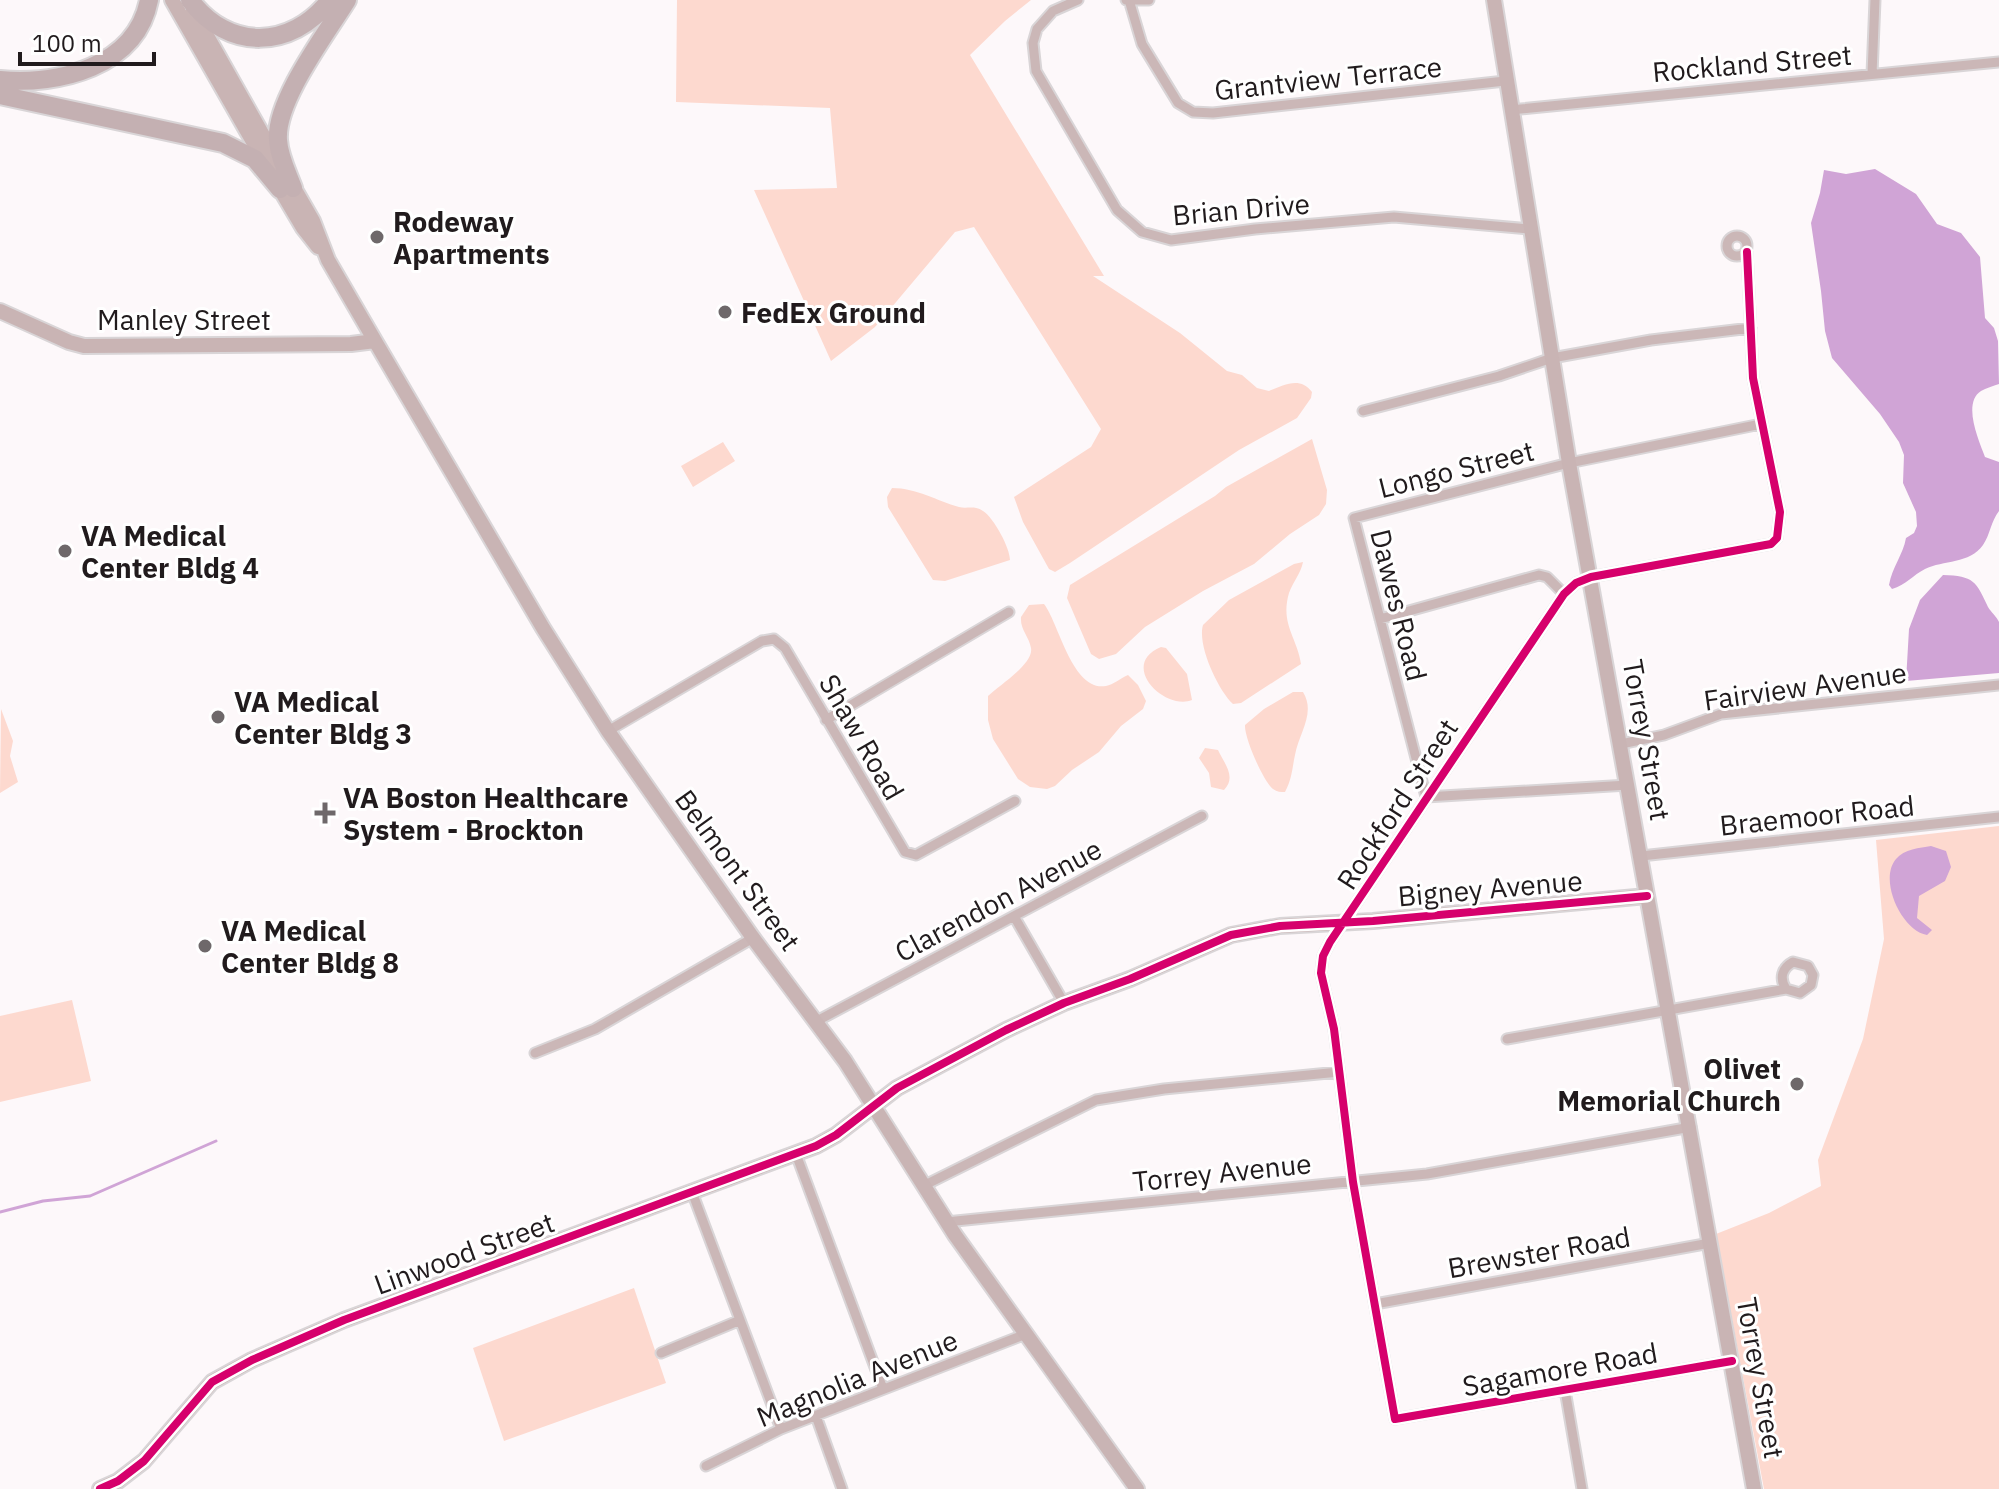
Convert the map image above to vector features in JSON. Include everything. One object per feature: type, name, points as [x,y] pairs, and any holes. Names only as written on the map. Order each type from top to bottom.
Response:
[{"type":"highway","points":[[0,80],[58,78],[102,62],[133,38],[144,19],[149,0]]},
{"type":"highway","points":[[188,0],[221,28],[256,38],[278,37],[291,32],[314,17],[330,0]]},
{"type":"highway","points":[[287,188],[279,149],[280,117],[289,96],[347,0]]},
{"type":"highway","points":[[0,95],[223,143],[255,159],[287,188]]},
{"type":"main road","name":"Belmont Street","points":[[172,0],[287,188],[313,221],[328,260],[542,625],[608,731],[875,1108],[946,1222],[1137,1489]]},
{"type":"main road","name":"Belmont Street","points":[[188,0],[287,188]]},
{"type":"main road","name":"Torrey Street","points":[[1494,0],[1569,463],[1754,1489]]},
{"type":"main road","name":"Manley Street","points":[[0,311],[84,346],[375,341]]},
{"type":"main road","name":"Bigney Avenue","points":[[875,1108],[897,1088],[1064,1003],[1130,979],[1231,935],[1280,926],[1647,896]]},
{"type":"main road","name":"Linwood Street","points":[[100,1489],[118,1481],[144,1461],[212,1382],[252,1360],[344,1320],[796,1154],[836,1135],[875,1108]]},
{"type":"street","name":"Brian Drive","points":[[1078,0],[1053,11],[1036,34],[1033,43],[1034,65],[1044,89],[1080,144],[1117,210],[1130,224],[1148,235],[1171,240],[1394,217],[1530,229]]},
{"type":"street","points":[[1123,0],[1149,0]]},
{"type":"street","name":"Grantview Terrace","points":[[1129,0],[1142,44],[1178,103],[1193,112],[1213,113],[1505,81]]},
{"type":"street","points":[[1872,74],[1875,0]]},
{"type":"street","name":"Rockland Street","points":[[1510,110],[1999,62]]},
{"type":"street","points":[[1591,577],[1775,541],[1780,512],[1753,378],[1747,252]]},
{"type":"street","points":[[1363,411],[1499,376],[1552,358],[1651,340],[1751,328]]},
{"type":"street","name":"Longo Street","points":[[1354,518],[1569,463],[1761,424]]},
{"type":"street","name":"Dawes Road","points":[[1354,518],[1426,797]]},
{"type":"street","points":[[1380,619],[1539,575],[1547,577],[1564,594]]},
{"type":"street","name":"Rockford Street","points":[[1395,1419],[1353,1182],[1334,1029],[1321,968],[1325,951],[1564,594],[1576,583],[1591,577]]},
{"type":"street","points":[[826,720],[1009,612]]},
{"type":"street","name":"Shaw Road","points":[[608,731],[762,641],[777,640],[785,648],[899,845],[910,855],[916,855],[1015,801]]},
{"type":"street","name":"Fairview Avenue","points":[[1621,744],[1664,735],[1721,714],[1999,685]]},
{"type":"street","points":[[1426,797],[1628,785]]},
{"type":"street","name":"Clarendon Avenue","points":[[815,1022],[1202,816]]},
{"type":"street","name":"Braemoor Road","points":[[1641,856],[1999,817]]},
{"type":"street","points":[[1015,918],[1064,1003]]},
{"type":"street","points":[[535,1053],[595,1029],[753,938]]},
{"type":"street","points":[[1507,1039],[1786,989]]},
{"type":"street","points":[[925,1185],[1096,1100],[1164,1089],[1339,1072]]},
{"type":"street","name":"Torrey Avenue","points":[[946,1222],[1427,1174],[1691,1127]]},
{"type":"street","points":[[796,1154],[883,1389]]},
{"type":"street","points":[[692,1192],[781,1429]]},
{"type":"street","name":"Brewster Road","points":[[1375,1304],[1710,1243]]},
{"type":"street","points":[[661,1353],[738,1321]]},
{"type":"street","name":"Magnolia Avenue","points":[[706,1466],[781,1429],[1026,1334]]},
{"type":"street","name":"Sagamore Road","points":[[1395,1419],[1732,1361]]},
{"type":"street","points":[[1565,1390],[1582,1489]]},
{"type":"street","points":[[816,1416],[842,1489]]},
{"type":"shaded area","points":[[677,0],[1031,0],[970,55],[1104,276],[1093,276],[1180,333],[1227,371],[1242,375],[1257,388],[1269,391],[1297,383],[1312,392],[1311,398],[1297,418],[1239,450],[1070,563],[1055,572],[1049,569],[1023,522],[1014,497],[1091,447],[1101,429],[974,227],[955,232],[875,327],[831,361],[754,190],[837,188],[830,108],[676,102]]},
{"type":"shaded area","points":[[1875,169],[1916,194],[1937,224],[1961,233],[1980,257],[1985,318],[1994,328],[1998,341],[1999,384],[1975,397],[1972,413],[1985,457],[1999,462],[1999,511],[1978,551],[1964,559],[1925,569],[1892,589],[1890,579],[1906,538],[1914,533],[1917,526],[1916,512],[1903,483],[1904,455],[1880,414],[1832,358],[1825,331],[1811,223],[1824,170],[1846,174]]},
{"type":"shaded area","points":[[1312,439],[1327,490],[1326,504],[1319,515],[1254,564],[1145,627],[1116,654],[1099,659],[1091,654],[1067,598],[1070,585],[1226,487]]},
{"type":"shaded area","points":[[723,442],[735,461],[693,487],[681,466]]},
{"type":"shaded area","points":[[892,488],[910,490],[959,507],[983,511],[1001,534],[1010,560],[945,581],[933,580],[888,507],[887,497]]},
{"type":"shaded area","points":[[1303,562],[1287,604],[1288,622],[1301,664],[1241,703],[1233,704],[1210,667],[1203,644],[1203,625],[1229,600]]},
{"type":"shaded area","points":[[1943,575],[1973,582],[1998,620],[1999,673],[1906,681],[1909,629],[1920,600]]},
{"type":"shaded area","points":[[1044,604],[1075,668],[1084,678],[1094,685],[1106,686],[1128,675],[1138,685],[1146,701],[1143,709],[1121,726],[1099,752],[1047,789],[1030,787],[1018,779],[993,739],[988,720],[988,696],[1022,667],[1030,654],[1021,617],[1029,605]]},
{"type":"shaded area","points":[[1161,647],[1166,648],[1187,674],[1192,700],[1181,702],[1170,699],[1150,684],[1144,664],[1149,655]]},
{"type":"shaded area","points":[[1293,692],[1303,692],[1308,708],[1289,783],[1285,792],[1280,792],[1274,790],[1259,768],[1245,725],[1264,709]]},
{"type":"shaded area","points":[[1,709],[13,741],[10,756],[18,782],[0,793]]},
{"type":"shaded area","points":[[1205,748],[1218,750],[1226,765],[1229,780],[1224,790],[1211,787],[1209,773],[1199,758]]},
{"type":"shaded area","points":[[1999,826],[1999,1489],[1764,1489],[1716,1234],[1769,1213],[1821,1186],[1818,1160],[1863,1039],[1884,939],[1876,840]]},
{"type":"shaded area","points":[[1931,846],[1946,851],[1951,867],[1945,881],[1919,896],[1917,918],[1932,930],[1927,935],[1901,915],[1891,891],[1890,879],[1891,868],[1899,856]]},
{"type":"shaded area","points":[[72,1000],[91,1081],[0,1102],[0,1016]]},
{"type":"shaded area","points":[[634,1288],[666,1383],[504,1441],[473,1348]]},
{"type":"waterway","points":[[0,1212],[43,1201],[90,1196],[216,1141]]},
{"type":"cycle path","points":[[1732,1361],[1395,1419],[1353,1182],[1334,1029],[1321,973],[1323,956],[1330,942],[1564,594],[1576,583],[1591,577],[1771,544],[1777,538],[1780,512],[1753,378],[1747,252]]},
{"type":"cycle path","points":[[100,1489],[118,1481],[144,1461],[212,1382],[252,1360],[344,1320],[816,1146],[836,1135],[897,1088],[1006,1030],[1231,935],[1280,926],[1373,921],[1647,896]]},
{"type":"place","name":"Rodeway Apartments","points":[[377,237]]},
{"type":"place","name":"FedEx Ground","points":[[725,312]]},
{"type":"place","name":"VA Medical Center Bldg 4","points":[[65,551]]},
{"type":"place","name":"VA Medical Center Bldg 3","points":[[218,717]]},
{"type":"place","name":"VA Boston Healthcare System - Brockton","points":[[325,813]]},
{"type":"place","name":"VA Medical Center Bldg 8","points":[[205,946]]},
{"type":"place","name":"Olivet Memorial Church","points":[[1797,1084]]}]
